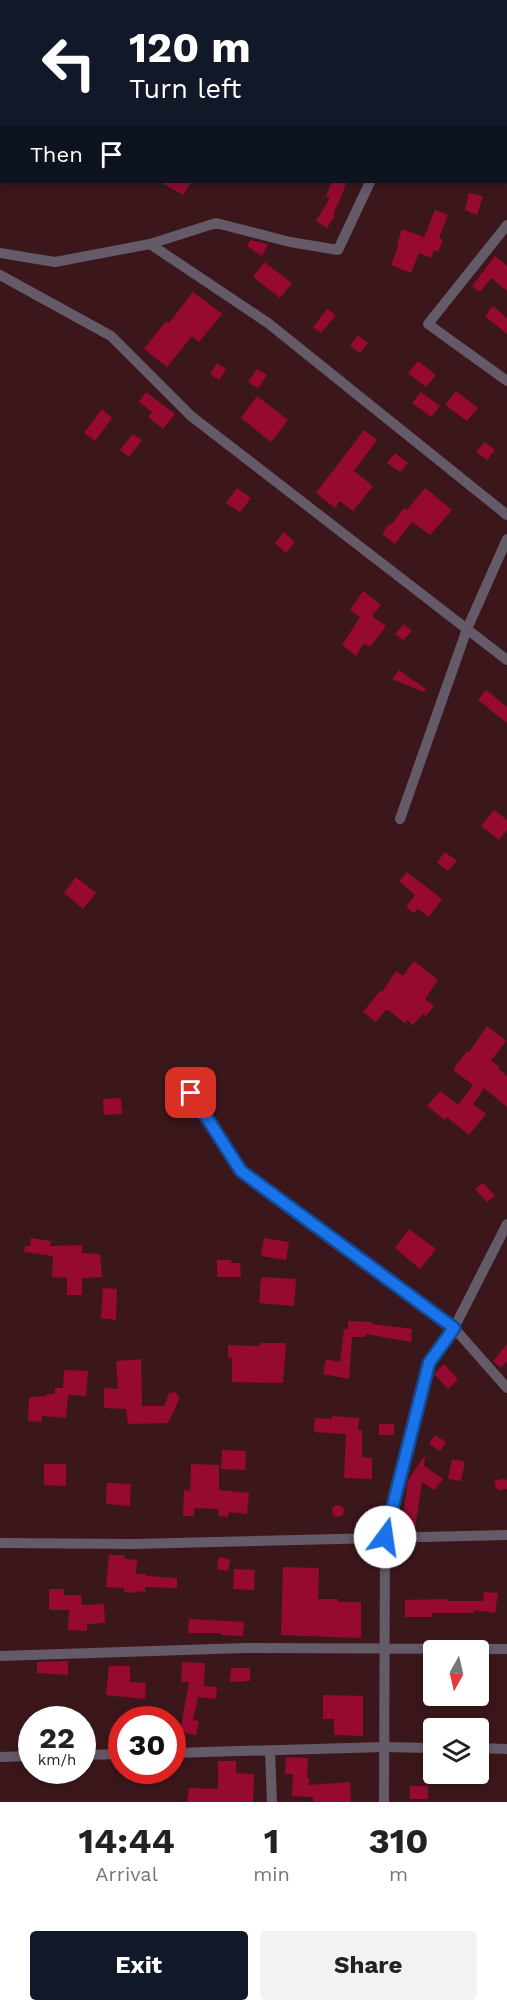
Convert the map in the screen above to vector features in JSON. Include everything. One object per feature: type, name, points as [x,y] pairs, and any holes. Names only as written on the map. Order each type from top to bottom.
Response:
[{"type":"street","points":[[0,253],[55,262],[150,244],[216,223],[290,243],[339,250],[370,183]]},
{"type":"street","points":[[507,225],[428,324],[507,381]]},
{"type":"street","points":[[150,244],[268,323],[507,515]]},
{"type":"street","points":[[0,275],[111,336],[191,416],[507,660]]},
{"type":"street","points":[[400,819],[467,629],[507,538]]},
{"type":"street","points":[[191,1093],[241,1171],[454,1328],[507,1388]]},
{"type":"street","points":[[384,1802],[385,1537],[429,1363],[454,1328],[507,1224]]},
{"type":"street","points":[[0,1543],[134,1544],[507,1535]]},
{"type":"street","points":[[0,1656],[245,1648],[507,1648]]},
{"type":"street","points":[[186,1753],[423,1748]]},
{"type":"street","points":[[489,1748],[507,1749]]},
{"type":"street","points":[[270,1750],[272,1802]]},
{"type":"street","points":[[0,1757],[18,1756]]},
{"type":"building","points":[[162,183],[190,183],[183,195]]},
{"type":"building","points":[[332,183],[347,183],[333,215],[335,216],[327,228],[316,221],[330,198],[326,196]]},
{"type":"building","points":[[469,193],[483,196],[477,215],[465,210]]},
{"type":"building","points":[[435,210],[448,215],[439,238],[443,240],[438,252],[434,250],[431,258],[419,253],[411,273],[391,265],[399,245],[397,245],[402,229],[424,237]]},
{"type":"building","points":[[250,240],[268,244],[262,256],[247,246]]},
{"type":"building","points":[[495,256],[507,266],[507,291],[491,278],[480,292],[472,286]]},
{"type":"building","points":[[264,262],[292,283],[280,298],[253,277]]},
{"type":"building","points":[[193,292],[222,314],[199,342],[192,336],[167,367],[144,349],[166,321],[169,323]]},
{"type":"building","points":[[493,306],[507,318],[507,334],[485,316]]},
{"type":"building","points":[[327,309],[336,315],[321,333],[313,327]]},
{"type":"building","points":[[358,335],[368,343],[360,353],[350,346]]},
{"type":"building","points":[[418,361],[436,375],[426,387],[408,373]]},
{"type":"building","points":[[217,363],[226,369],[219,380],[210,374]]},
{"type":"building","points":[[257,369],[267,375],[258,388],[248,382]]},
{"type":"building","points":[[456,391],[478,408],[467,421],[445,405]]},
{"type":"building","points":[[146,392],[175,414],[163,429],[148,417],[152,412],[139,402]]},
{"type":"building","points":[[421,392],[440,406],[431,417],[412,403]]},
{"type":"building","points":[[257,396],[288,420],[271,442],[241,418]]},
{"type":"building","points":[[102,409],[112,418],[95,441],[84,433]]},
{"type":"building","points":[[364,430],[377,440],[354,471],[373,486],[353,511],[340,501],[335,508],[316,493]]},
{"type":"building","points":[[133,434],[142,440],[129,457],[120,450]]},
{"type":"building","points":[[485,442],[495,450],[487,460],[476,452]]},
{"type":"building","points":[[395,453],[408,463],[400,472],[387,463]]},
{"type":"building","points":[[237,488],[251,498],[240,512],[226,503]]},
{"type":"building","points":[[425,488],[452,510],[430,535],[412,522],[395,544],[382,534],[404,508],[407,510]]},
{"type":"building","points":[[284,532],[295,542],[286,553],[275,543]]},
{"type":"building","points":[[363,591],[381,605],[372,616],[386,626],[370,647],[364,643],[356,656],[342,645],[360,617],[350,610]]},
{"type":"building","points":[[404,624],[412,631],[403,640],[395,634]]},
{"type":"building","points":[[399,670],[426,689],[424,692],[392,679]]},
{"type":"building","points":[[486,690],[507,707],[507,723],[478,700]]},
{"type":"building","points":[[494,810],[507,820],[507,830],[499,840],[481,826]]},
{"type":"building","points":[[445,852],[457,861],[448,871],[437,862]]},
{"type":"building","points":[[407,872],[442,899],[429,917],[418,909],[414,913],[406,907],[415,895],[399,881]]},
{"type":"building","points":[[76,877],[96,893],[83,909],[64,893]]},
{"type":"building","points":[[414,961],[438,980],[425,999],[434,1006],[426,1016],[423,1014],[413,1025],[407,1020],[405,1023],[388,1010],[376,1022],[363,1012],[380,991],[382,992],[396,971],[403,976]]},
{"type":"building","points":[[487,1026],[506,1041],[491,1061],[507,1076],[507,1107],[484,1088],[473,1104],[486,1114],[469,1135],[447,1117],[445,1120],[427,1106],[440,1091],[458,1105],[473,1085],[453,1070]]},
{"type":"building","points":[[121,1098],[122,1114],[104,1115],[103,1099]]},
{"type":"building","points":[[483,1183],[495,1196],[487,1202],[475,1189]]},
{"type":"building","points":[[409,1229],[436,1249],[420,1269],[395,1248]]},
{"type":"building","points":[[31,1238],[51,1241],[50,1246],[82,1245],[82,1253],[100,1254],[102,1277],[82,1278],[82,1295],[67,1295],[67,1278],[52,1277],[53,1256],[24,1252],[25,1246],[30,1246]]},
{"type":"building","points":[[264,1238],[289,1242],[286,1260],[261,1256]]},
{"type":"building","points":[[217,1260],[231,1260],[231,1263],[240,1263],[241,1277],[217,1277]]},
{"type":"building","points":[[261,1277],[296,1279],[294,1306],[259,1303]]},
{"type":"building","points":[[103,1288],[117,1289],[116,1320],[101,1318]]},
{"type":"building","points":[[348,1321],[373,1322],[372,1324],[412,1329],[411,1342],[366,1334],[365,1337],[352,1337],[349,1379],[323,1374],[326,1359],[340,1362],[344,1329],[348,1329]]},
{"type":"building","points":[[260,1343],[286,1343],[283,1383],[232,1382],[232,1358],[228,1357],[228,1345],[260,1346]]},
{"type":"building","points":[[507,1344],[507,1361],[501,1368],[493,1361]]},
{"type":"building","points":[[141,1359],[142,1406],[164,1406],[169,1393],[175,1392],[178,1395],[179,1400],[168,1423],[128,1424],[126,1409],[104,1408],[104,1388],[118,1389],[116,1361]]},
{"type":"building","points":[[444,1364],[458,1379],[448,1389],[434,1374]]},
{"type":"building","points":[[64,1370],[88,1371],[86,1396],[68,1395],[66,1418],[42,1416],[42,1422],[28,1421],[29,1397],[55,1394],[55,1388],[63,1388]]},
{"type":"building","points":[[332,1416],[359,1418],[358,1430],[362,1430],[362,1457],[372,1458],[372,1479],[344,1478],[346,1434],[314,1432],[315,1418],[332,1419]]},
{"type":"building","points":[[379,1424],[394,1424],[394,1435],[379,1435]]},
{"type":"building","points":[[435,1435],[446,1442],[440,1451],[429,1444]]},
{"type":"building","points":[[222,1450],[246,1451],[245,1470],[221,1469]]},
{"type":"building","points":[[425,1455],[424,1466],[443,1479],[434,1490],[422,1482],[415,1530],[401,1529],[408,1480]]},
{"type":"building","points":[[452,1459],[465,1462],[461,1481],[448,1479]]},
{"type":"building","points":[[44,1464],[66,1464],[66,1486],[44,1485]]},
{"type":"building","points":[[191,1464],[219,1465],[219,1490],[249,1493],[247,1514],[229,1512],[228,1517],[218,1516],[219,1509],[194,1508],[194,1516],[183,1516],[184,1490],[190,1491]]},
{"type":"building","points":[[507,1480],[507,1489],[499,1490],[494,1481]]},
{"type":"building","points":[[107,1483],[131,1484],[130,1506],[106,1504]]},
{"type":"building","points":[[340,1505],[343,1506],[343,1516],[336,1517],[333,1516],[332,1509],[333,1506]]},
{"type":"building","points":[[361,1516],[373,1517],[372,1531],[360,1531]]},
{"type":"building","points":[[109,1555],[125,1555],[125,1559],[137,1560],[136,1574],[177,1578],[177,1588],[145,1587],[145,1592],[138,1591],[137,1593],[124,1592],[124,1588],[106,1587]]},
{"type":"building","points":[[219,1557],[230,1559],[228,1571],[217,1569]]},
{"type":"building","points":[[283,1567],[319,1568],[318,1599],[361,1602],[361,1638],[281,1635]]},
{"type":"building","points":[[234,1569],[255,1570],[254,1590],[233,1589]]},
{"type":"building","points":[[49,1589],[64,1589],[64,1595],[81,1595],[82,1605],[104,1604],[105,1623],[87,1624],[87,1631],[68,1630],[69,1610],[49,1610]]},
{"type":"building","points":[[484,1592],[498,1593],[495,1613],[474,1610],[474,1613],[432,1613],[432,1617],[405,1617],[405,1600],[483,1601]]},
{"type":"building","points":[[189,1619],[244,1622],[243,1636],[188,1633]]},
{"type":"building","points":[[68,1661],[68,1675],[37,1673],[37,1662]]},
{"type":"building","points":[[182,1662],[205,1663],[204,1686],[217,1687],[216,1699],[198,1697],[193,1720],[199,1721],[196,1735],[186,1733],[185,1706],[189,1682],[181,1682]]},
{"type":"building","points":[[109,1666],[130,1666],[130,1682],[146,1683],[145,1699],[106,1695]]},
{"type":"building","points":[[231,1668],[250,1668],[250,1681],[230,1682]]},
{"type":"building","points":[[323,1695],[363,1696],[363,1736],[334,1735],[334,1719],[323,1719]]},
{"type":"building","points":[[286,1757],[308,1758],[309,1785],[350,1782],[351,1802],[313,1802],[313,1797],[292,1796],[293,1774],[285,1774]]},
{"type":"building","points":[[218,1761],[236,1761],[236,1773],[254,1774],[253,1802],[187,1802],[189,1788],[218,1789]]},
{"type":"building","points":[[410,1786],[428,1786],[428,1799],[410,1799]]},
{"type":"route","points":[[191,1093],[241,1171],[454,1328],[429,1363],[385,1537]]}]
